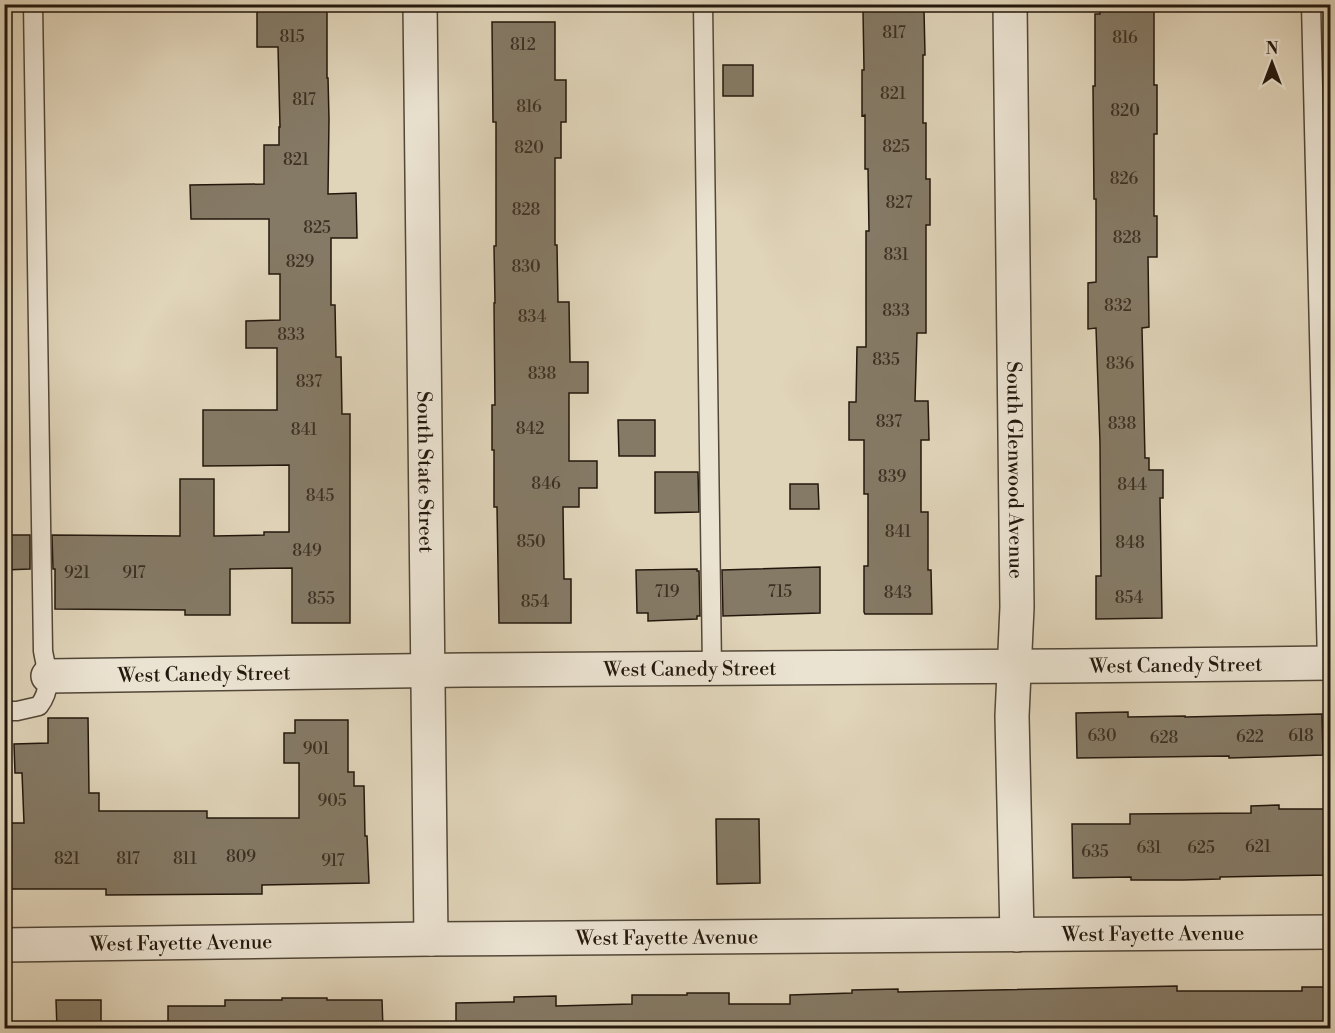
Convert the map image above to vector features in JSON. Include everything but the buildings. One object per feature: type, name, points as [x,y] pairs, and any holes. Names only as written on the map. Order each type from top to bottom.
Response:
[{"type":"street","name":"South State Street","points":[[420,4],[431,939]]},
{"type":"street","name":"South Glenwood Avenue","points":[[1010,4],[1017,607],[1012,716],[1017,935]]},
{"type":"street","name":"West Canedy Street","points":[[48,676],[1329,663]]},
{"type":"street","name":"West Fayette Avenue","points":[[4,945],[431,939],[1330,932]]},
{"type":"lane","points":[[4,711],[17,711],[39,706],[47,695],[48,676],[43,651],[33,4]]},
{"type":"lane","points":[[704,4],[712,669]]},
{"type":"lane","points":[[1311,4],[1329,663]]}]
